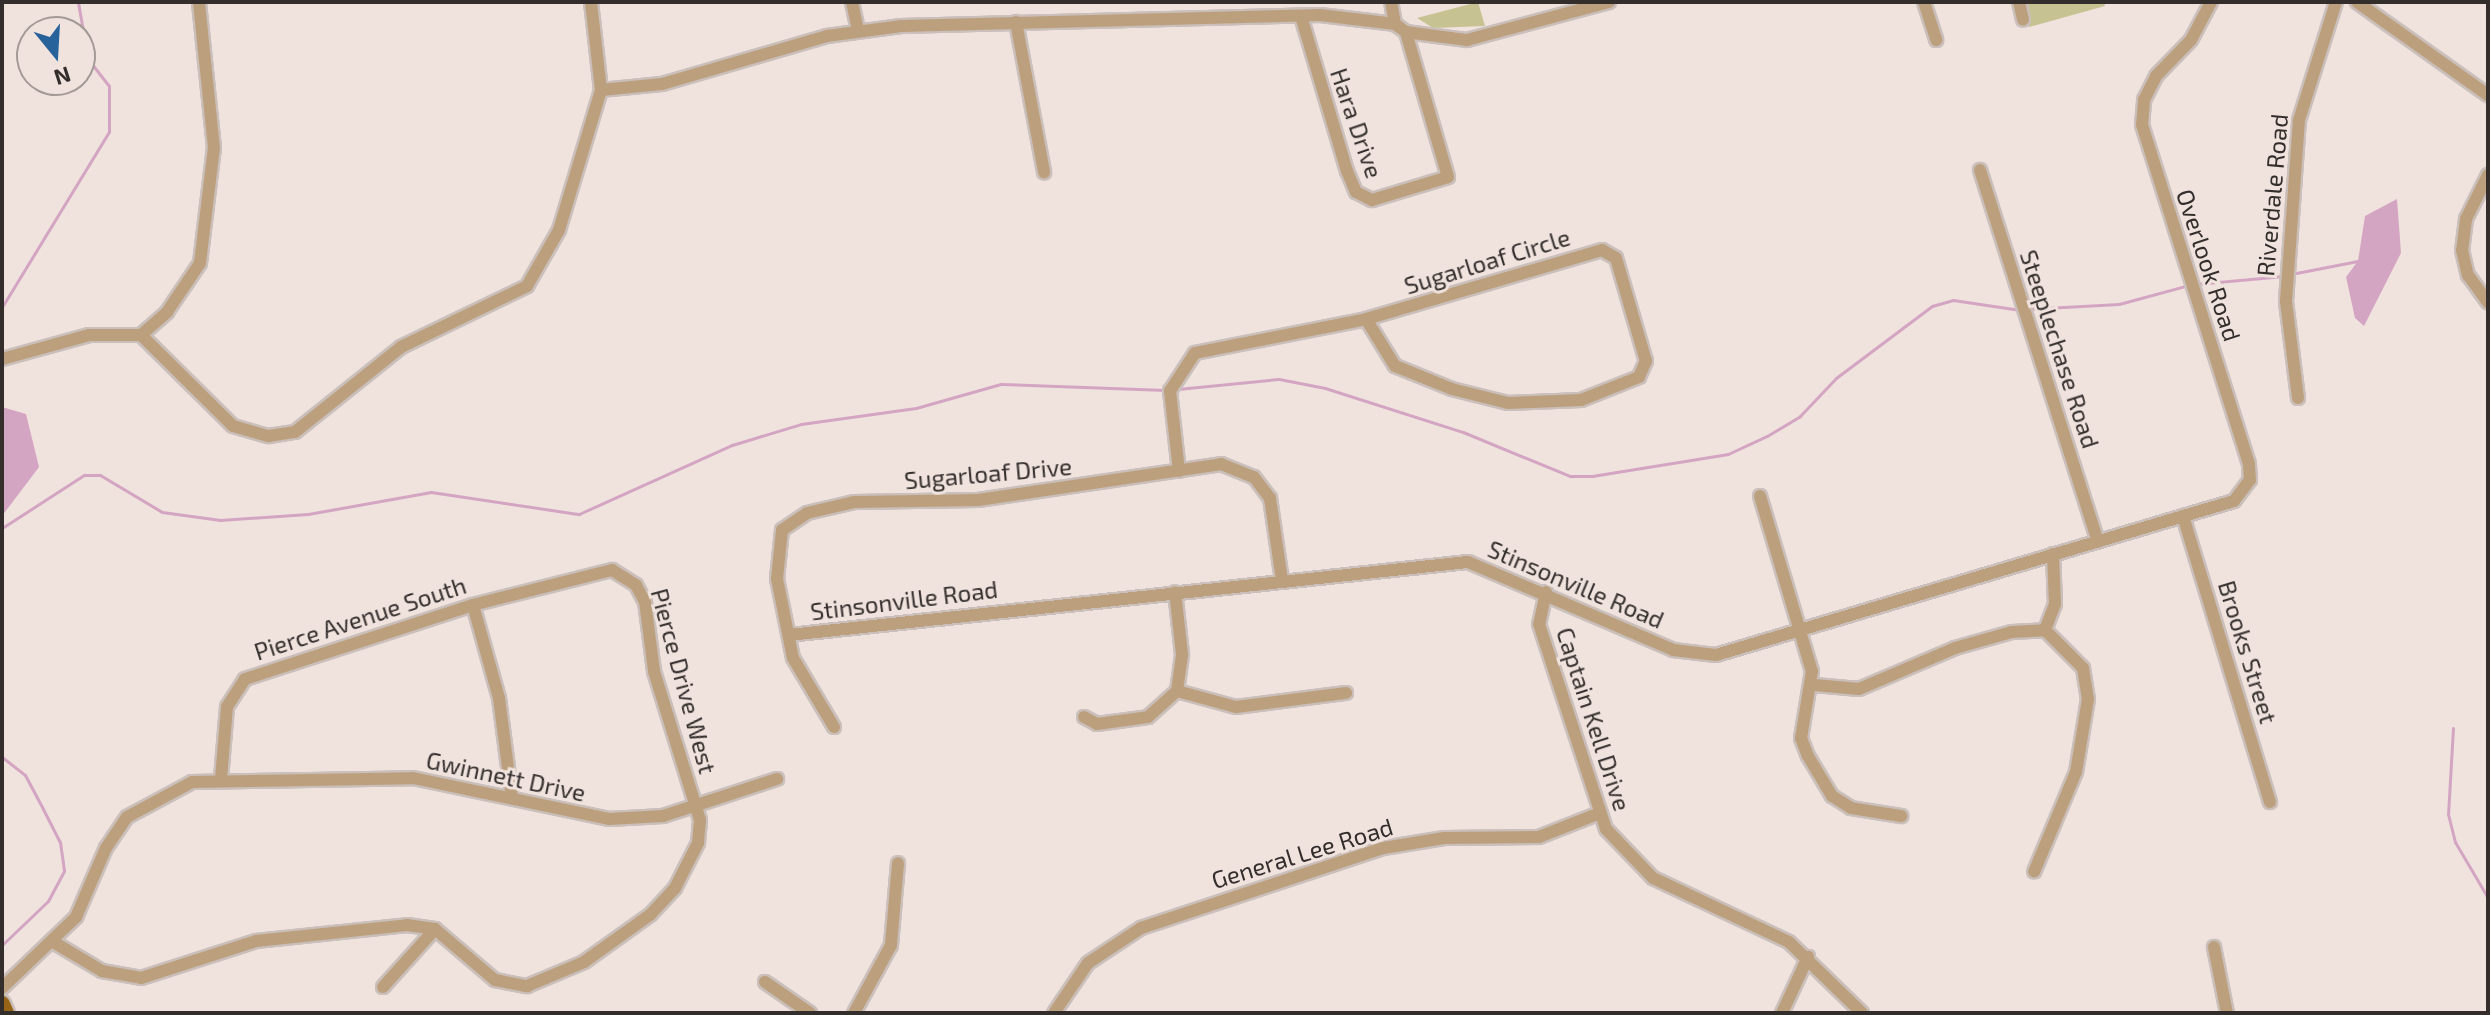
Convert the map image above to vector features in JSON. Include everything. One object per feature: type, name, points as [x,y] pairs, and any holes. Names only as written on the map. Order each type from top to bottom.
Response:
[{"type":"main road","points":[[2,1004],[6,1013]]},
{"type":"street","points":[[141,335],[185,289],[207,238],[213,106],[199,2]]},
{"type":"street","points":[[2,359],[89,335],[141,335],[233,426],[269,436],[307,427],[401,347],[527,286],[559,230],[601,90],[591,2]]},
{"type":"street","points":[[852,2],[858,31]]},
{"type":"street","points":[[1215,2],[1218,17]]},
{"type":"street","points":[[1391,2],[1401,28]]},
{"type":"street","points":[[601,90],[662,84],[858,31],[1016,22],[1301,16],[1401,28],[1467,40],[1609,2]]},
{"type":"street","points":[[1924,2],[1936,40]]},
{"type":"street","points":[[2019,2],[2023,20]]},
{"type":"street","name":"Overlook Road","points":[[2183,516],[2234,501],[2244,495],[2251,473],[2142,125],[2144,100],[2156,76],[2191,40],[2211,2]]},
{"type":"street","name":"Riverdale Road","points":[[2298,398],[2286,301],[2299,120],[2336,2]]},
{"type":"street","points":[[2357,2],[2488,95]]},
{"type":"street","name":"Hara Drive","points":[[1301,16],[1360,197],[1382,198],[1448,177],[1401,28]]},
{"type":"street","points":[[1016,22],[1044,172]]},
{"type":"street","name":"Steeplechase Road","points":[[1980,170],[2098,541]]},
{"type":"street","points":[[2488,175],[2466,219],[2462,250],[2468,275],[2488,303]]},
{"type":"street","name":"Sugarloaf Circle","points":[[1179,471],[1170,391],[1195,353],[1366,319],[1602,250],[1616,258],[1646,361],[1639,377],[1581,400],[1508,403],[1395,366],[1366,319]]},
{"type":"street","name":"Sugarloaf Drive","points":[[834,727],[801,677],[777,579],[777,543],[793,520],[807,513],[854,502],[978,500],[1221,464],[1254,477],[1273,509],[1282,580]]},
{"type":"street","points":[[1760,496],[1815,685],[1801,738],[1820,783],[1851,808],[1901,816]]},
{"type":"street","name":"Stinsonville Road","points":[[789,635],[1468,562],[1692,655],[1716,655],[2183,516]]},
{"type":"street","name":"Brooks Street","points":[[2183,516],[2270,802]]},
{"type":"street","points":[[2045,630],[2055,604],[2053,554]]},
{"type":"street","name":"Pierce Avenue South","points":[[221,778],[227,707],[245,679],[473,605],[598,570],[622,574]]},
{"type":"street","name":"Pierce Drive West","points":[[435,929],[502,983],[527,986],[555,977],[629,932],[675,888],[698,843],[696,806],[654,671],[645,602],[622,574]]},
{"type":"street","points":[[1084,717],[1097,724],[1148,717],[1177,691],[1182,654],[1175,592]]},
{"type":"street","name":"Captain Kell Drive","points":[[1546,592],[1539,624],[1600,813],[1621,848],[1653,878],[1764,928],[1808,957],[1862,1013]]},
{"type":"street","points":[[473,605],[499,698],[512,798]]},
{"type":"street","points":[[1815,685],[1859,689],[1942,652],[2012,632],[2045,630],[2083,668],[2088,699],[2076,772],[2034,872]]},
{"type":"street","points":[[1177,691],[1236,707],[1346,693]]},
{"type":"street","points":[[2,988],[55,943],[92,891],[106,848],[127,817],[169,790],[221,778]]},
{"type":"street","name":"Gwinnett Drive","points":[[221,778],[413,778],[609,819],[696,806],[777,779]]},
{"type":"street","name":"General Lee Road","points":[[1054,1013],[1088,963],[1141,928],[1383,848],[1444,838],[1539,837],[1600,813]]},
{"type":"street","points":[[854,1013],[891,945],[898,863]]},
{"type":"street","points":[[55,943],[102,971],[141,978],[302,932],[435,929]]},
{"type":"street","points":[[383,987],[435,929]]},
{"type":"street","points":[[2214,947],[2227,1013]]},
{"type":"street","points":[[1782,1013],[1808,957]]},
{"type":"street","points":[[765,982],[810,1013]]},
{"type":"shaded area","points":[[1478,2],[1485,26],[1433,28],[1417,18]]},
{"type":"shaded area","points":[[2024,2],[2104,2],[2105,6],[2029,27]]},
{"type":"shaded area","points":[[2397,199],[2401,253],[2364,326],[2355,318],[2346,277],[2358,261],[2365,216]]},
{"type":"shaded area","points":[[2,407],[26,414],[39,467],[2,516]]},
{"type":"waterway","points":[[2,307],[109,132],[109,86],[88,59],[78,2]]},
{"type":"waterway","points":[[2291,274],[2358,261]]},
{"type":"waterway","points":[[2196,284],[2284,276]]},
{"type":"waterway","points":[[2027,309],[2119,304],[2189,285]]},
{"type":"waterway","points":[[1178,389],[1279,379],[1325,388],[1463,432],[1570,476],[1592,476],[1728,454],[1767,436],[1800,416],[1836,378],[1932,306],[1953,300],[2020,310]]},
{"type":"waterway","points":[[2,528],[84,475],[100,475],[162,512],[220,520],[308,514],[431,492],[579,514],[732,445],[801,424],[916,408],[1001,384],[1166,390]]},
{"type":"waterway","points":[[2,539],[2,562]]},
{"type":"waterway","points":[[2453,728],[2448,814],[2455,842],[2488,898]]},
{"type":"waterway","points":[[2,757],[25,775],[60,842],[64,871],[48,901],[2,945]]}]
